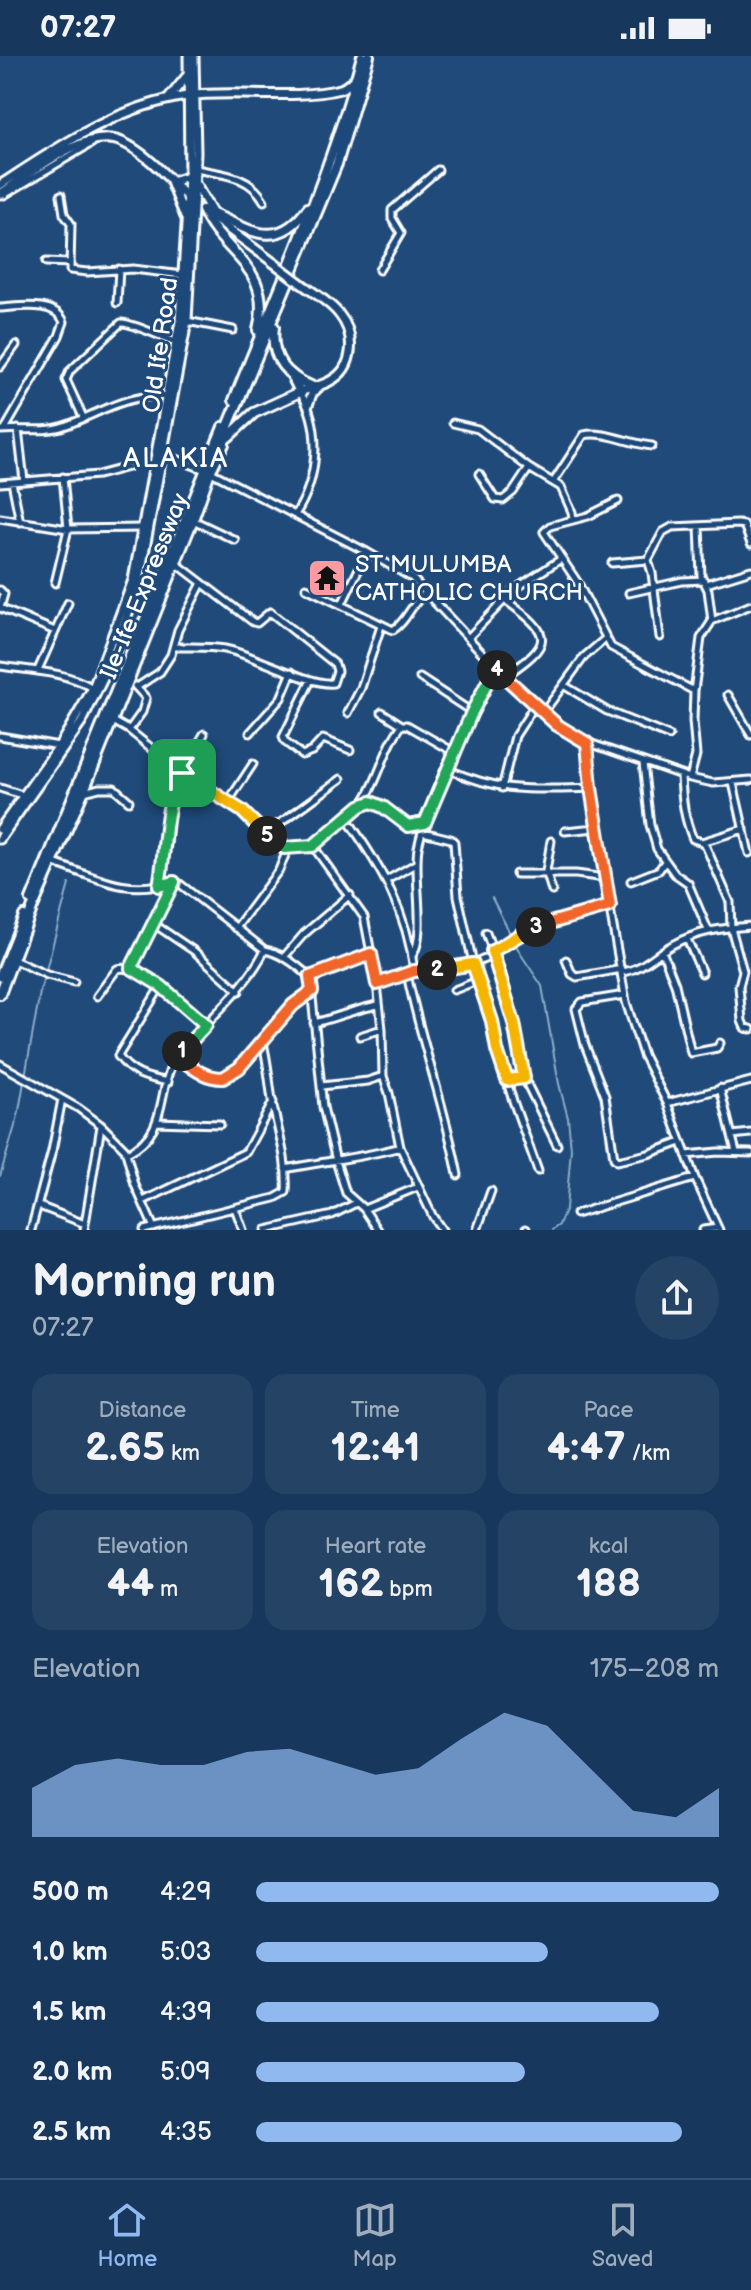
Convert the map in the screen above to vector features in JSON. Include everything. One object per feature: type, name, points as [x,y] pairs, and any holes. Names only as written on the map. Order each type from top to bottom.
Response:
[{"type":"highway","name":"Ile-Ife Expressway","points":[[0,976],[321,187],[362,56]]},
{"type":"highway","name":"Ile-Ife Expressway","points":[[0,994],[32,909],[54,863],[176,563],[208,471],[225,441],[224,436],[337,164],[369,56]]},
{"type":"highway","points":[[203,210],[254,233],[277,233],[299,221],[321,187]]},
{"type":"highway","points":[[203,210],[208,223],[243,259],[255,283],[261,313],[249,362]]},
{"type":"highway","points":[[225,441],[254,413],[300,392],[293,378],[282,367],[273,342],[281,303]]},
{"type":"highway","points":[[293,378],[318,386]]},
{"type":"main road","name":"Old Ife Road","points":[[0,839],[22,795],[59,746],[93,688],[125,607],[157,470],[164,454],[187,321],[193,176],[191,56]]},
{"type":"main road","points":[[0,185],[105,120],[150,103],[191,96],[342,89],[356,76]]},
{"type":"main road","points":[[167,100],[191,78],[213,95]]},
{"type":"main road","points":[[105,120],[109,139]]},
{"type":"main road","points":[[0,195],[86,141],[109,139],[130,147],[191,202],[339,313],[350,337],[352,351],[346,366],[336,377],[300,392]]},
{"type":"main road","points":[[171,182],[193,176],[213,214]]},
{"type":"main road","points":[[171,182],[190,227],[208,223]]},
{"type":"main road","name":"Old Ife Road","points":[[4,826],[64,749],[99,690],[139,581],[177,343],[190,227]]},
{"type":"main road","points":[[308,405],[318,386]]},
{"type":"street","points":[[379,270],[401,233],[392,218],[392,210],[438,170]]},
{"type":"street","points":[[193,176],[239,178],[259,192],[264,201]]},
{"type":"street","points":[[61,195],[64,214],[71,224],[70,270],[119,269],[184,275]]},
{"type":"street","points":[[46,262],[70,263]]},
{"type":"street","points":[[117,303],[119,269]]},
{"type":"street","points":[[0,308],[47,308],[58,313],[64,322],[56,343],[3,430]]},
{"type":"street","points":[[187,321],[233,330]]},
{"type":"street","points":[[83,417],[66,380],[70,371],[121,323],[127,322],[154,336],[177,343]]},
{"type":"street","points":[[0,367],[16,345]]},
{"type":"street","points":[[295,515],[303,503],[314,466],[315,447],[308,405],[300,392]]},
{"type":"street","points":[[3,430],[50,429],[135,399],[154,395],[168,397]]},
{"type":"street","points":[[453,423],[478,429],[529,468],[554,481],[561,487],[573,519]]},
{"type":"street","points":[[18,429],[24,481]]},
{"type":"street","points":[[554,481],[584,435],[595,432],[652,446]]},
{"type":"street","points":[[164,454],[208,471],[412,578],[504,677],[575,738],[681,776],[713,783],[751,780]]},
{"type":"street","points":[[0,483],[98,475],[128,467]]},
{"type":"street","points":[[479,474],[495,499],[503,500],[513,492],[529,468]]},
{"type":"street","points":[[55,583],[68,529],[63,477]]},
{"type":"street","points":[[12,482],[20,522]]},
{"type":"street","points":[[618,501],[588,516],[550,526],[544,532],[585,596],[611,647],[694,691]]},
{"type":"street","points":[[303,503],[306,521]]},
{"type":"street","points":[[0,518],[68,529],[143,528]]},
{"type":"street","points":[[193,520],[235,540]]},
{"type":"street","points":[[660,637],[648,560],[663,532],[672,527],[744,525],[751,544]]},
{"type":"street","points":[[699,526],[701,576],[706,582],[712,621]]},
{"type":"street","points":[[342,604],[367,552]]},
{"type":"street","points":[[468,638],[515,589],[561,559]]},
{"type":"street","points":[[612,563],[648,560]]},
{"type":"street","points":[[175,647],[224,649],[311,680],[333,683],[337,671],[335,664],[270,612],[257,623],[253,622],[176,563]]},
{"type":"street","points":[[629,593],[654,586],[706,582],[751,570]]},
{"type":"street","points":[[137,687],[160,672],[175,647],[178,630],[202,583]]},
{"type":"street","points":[[306,588],[393,630],[413,604],[427,592]]},
{"type":"street","points":[[0,590],[4,594],[0,608],[55,631]]},
{"type":"street","points":[[504,677],[527,661],[541,646],[542,637],[540,628],[505,600]]},
{"type":"street","points":[[38,670],[68,603]]},
{"type":"street","points":[[690,778],[696,755],[694,691],[701,638],[712,621],[751,605]]},
{"type":"street","points":[[348,713],[361,688],[381,626]]},
{"type":"street","points":[[543,713],[584,657],[605,639]]},
{"type":"street","points":[[0,666],[72,677],[93,688]]},
{"type":"street","points":[[412,956],[421,936],[416,899],[417,862],[425,823],[472,712],[495,668]]},
{"type":"street","points":[[250,733],[281,698],[292,672]]},
{"type":"street","points":[[420,678],[472,712]]},
{"type":"street","points":[[311,680],[283,737],[285,742],[302,755],[312,751],[323,739],[350,750]]},
{"type":"street","points":[[128,681],[146,698],[142,712],[129,730]]},
{"type":"street","points":[[565,686],[607,711],[669,736]]},
{"type":"street","points":[[728,695],[751,735]]},
{"type":"street","points":[[502,788],[515,736],[535,705]]},
{"type":"street","points":[[382,712],[454,752]]},
{"type":"street","points":[[112,720],[182,773],[228,802],[268,837],[288,848],[313,846],[360,806],[370,794],[383,758],[402,725]]},
{"type":"street","points":[[159,886],[167,843],[169,804],[204,734]]},
{"type":"street","points":[[0,736],[59,746]]},
{"type":"street","points":[[587,743],[596,828],[625,995],[643,1055],[667,1103],[695,1178],[719,1229],[703,1230]]},
{"type":"street","points":[[643,763],[650,825],[657,849],[664,863],[688,883],[708,930]]},
{"type":"street","points":[[228,802],[253,764]]},
{"type":"street","points":[[447,769],[502,788],[591,788]]},
{"type":"street","points":[[681,776],[682,809],[695,841],[702,842],[744,829]]},
{"type":"street","points":[[261,829],[279,824],[341,779]]},
{"type":"street","points":[[733,783],[749,853]]},
{"type":"street","points":[[0,788],[22,795]]},
{"type":"street","points":[[83,793],[114,788],[129,801]]},
{"type":"street","points":[[370,794],[371,802]]},
{"type":"street","points":[[360,806],[371,802],[408,826],[425,823]]},
{"type":"street","points":[[347,819],[396,899],[414,971]]},
{"type":"street","points":[[565,831],[596,828]]},
{"type":"street","points":[[423,832],[454,842],[458,896],[477,981],[538,1171]]},
{"type":"street","points":[[551,841],[546,871],[552,891]]},
{"type":"street","points":[[702,842],[730,902],[731,928],[743,971],[739,986],[742,1021],[745,1028],[751,1029]]},
{"type":"street","points":[[313,846],[364,917],[377,984],[383,1076],[400,1147],[441,1230]]},
{"type":"street","points":[[236,928],[279,870],[288,848]]},
{"type":"street","points":[[387,880],[417,862]]},
{"type":"street","points":[[54,863],[104,883],[135,889],[174,882]]},
{"type":"street","points":[[631,881],[659,870],[664,863]]},
{"type":"street","points":[[516,874],[549,873],[605,878]]},
{"type":"street","points":[[174,882],[265,950],[284,957],[310,977],[321,1086],[336,1161],[346,1193],[364,1209],[378,1230]]},
{"type":"street","points":[[131,968],[174,882]]},
{"type":"street","points":[[284,957],[304,934],[350,895]]},
{"type":"street","points":[[377,984],[414,971],[473,964],[512,942],[519,933],[610,906]]},
{"type":"street","points":[[154,924],[194,951],[239,991]]},
{"type":"street","points":[[566,960],[572,974],[577,977],[622,970],[642,965],[662,951],[708,930],[751,926]]},
{"type":"street","points":[[486,933],[514,1023],[524,1078],[557,1145]]},
{"type":"street","points":[[687,939],[702,973]]},
{"type":"street","points":[[127,1153],[143,1144],[156,1122],[177,1056],[239,991],[265,950]]},
{"type":"street","points":[[662,951],[675,984],[691,1053],[717,1048],[720,1043]]},
{"type":"street","points":[[310,977],[371,954]]},
{"type":"street","points":[[14,960],[61,981],[74,982]]},
{"type":"street","points":[[97,996],[117,969],[131,968],[161,986],[206,1025]]},
{"type":"street","points":[[407,974],[421,1039],[438,1088],[458,1175]]},
{"type":"street","points":[[741,980],[751,980]]},
{"type":"street","points":[[454,990],[477,981]]},
{"type":"street","points":[[161,986],[118,1056],[125,1066],[143,1078],[168,1082]]},
{"type":"street","points":[[177,1056],[206,1076],[223,1078],[239,1068],[293,1005],[312,991]]},
{"type":"street","points":[[625,995],[582,1002],[576,1009],[585,1045],[605,1096],[614,1158],[617,1161],[648,1154],[681,1142]]},
{"type":"street","points":[[314,1023],[378,1005]]},
{"type":"street","points":[[360,1036],[382,1029]]},
{"type":"street","points":[[144,1230],[284,1194],[283,1144],[262,1039]]},
{"type":"street","points":[[0,1064],[101,1125],[127,1153],[135,1185],[154,1228]]},
{"type":"street","points":[[321,1086],[368,1081],[383,1076]]},
{"type":"street","points":[[507,1080],[524,1078]]},
{"type":"street","points":[[667,1103],[751,1081]]},
{"type":"street","points":[[720,1088],[736,1152]]},
{"type":"street","points":[[31,1230],[62,1099]]},
{"type":"street","points":[[143,1201],[246,1152],[273,1102]]},
{"type":"street","points":[[156,1122],[220,1124]]},
{"type":"street","points":[[39,1206],[85,1227],[101,1125]]},
{"type":"street","points":[[732,1135],[751,1133]]},
{"type":"street","points":[[285,1169],[364,1158],[400,1147]]},
{"type":"street","points":[[686,1155],[751,1153]]},
{"type":"street","points":[[576,1214],[695,1178]]},
{"type":"street","points":[[364,1209],[418,1187]]},
{"type":"street","points":[[477,1230],[491,1191]]},
{"type":"street","points":[[266,1230],[332,1215],[356,1203]]},
{"type":"street","points":[[235,1208],[243,1230]]},
{"type":"waterway","points":[[0,1176],[18,1116],[40,992],[69,884]]},
{"type":"waterway","points":[[492,898],[520,953],[542,986],[568,1118],[571,1149],[566,1208],[559,1225],[552,1230]]},
{"type":"place","name":"ST MULUMBA CATHOLIC CHURCH","points":[[327,578]]},
{"type":"district","name":"ALAKIA","points":[[176,457]]},
{"type":"route","points":[[495,668],[557,725],[587,743],[596,828],[610,906],[519,933],[512,942],[492,951],[514,1023],[524,1078],[507,1080],[473,964],[414,971],[377,984],[371,954],[310,977],[312,991],[293,1005],[239,1068],[229,1075],[223,1078],[206,1076],[177,1056],[206,1025],[161,986],[131,968],[174,882],[159,886],[167,843],[169,804],[182,773],[242,811],[268,837],[288,848],[313,846],[360,806],[371,802],[408,826],[425,823],[472,712],[495,668]]}]
